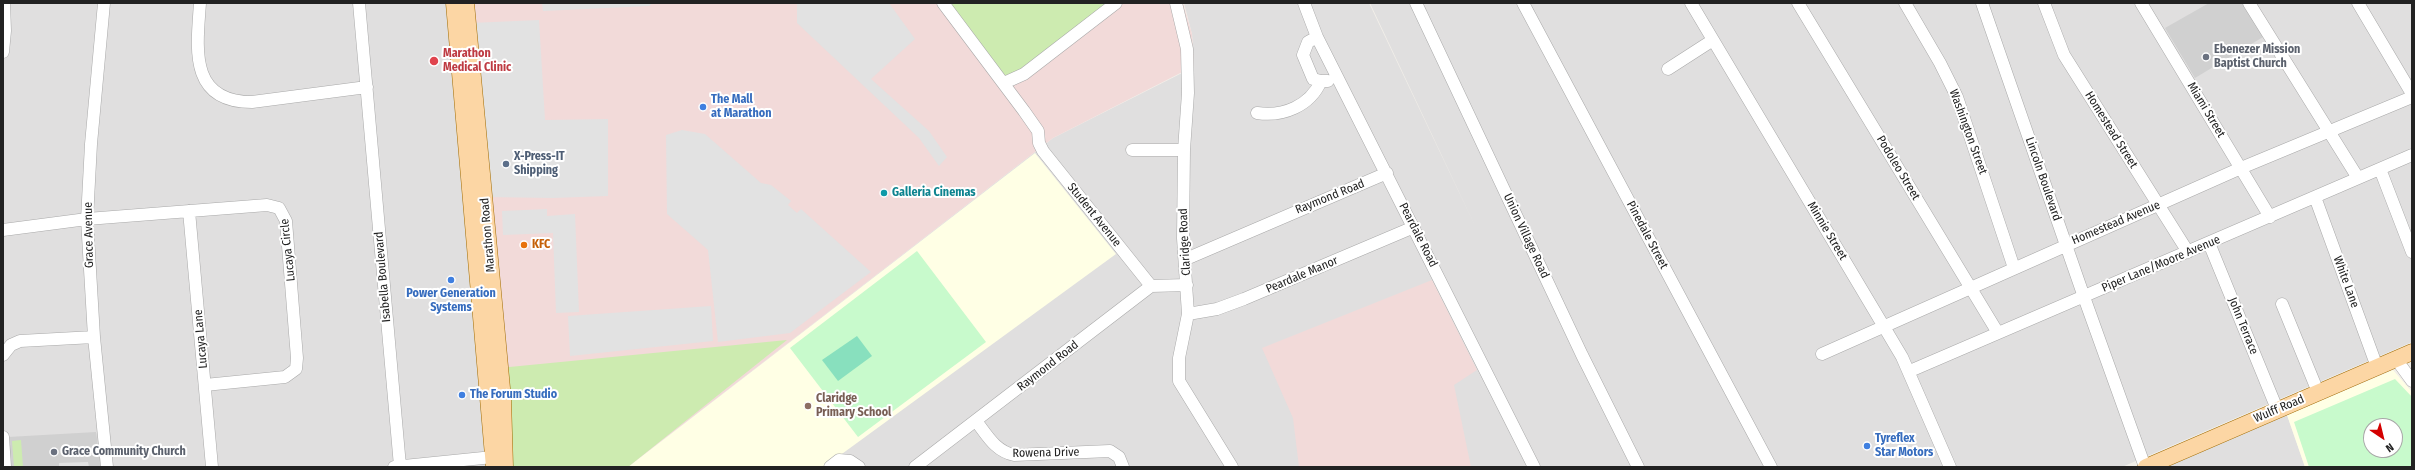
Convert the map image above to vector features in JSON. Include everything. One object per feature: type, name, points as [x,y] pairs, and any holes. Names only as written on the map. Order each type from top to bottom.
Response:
[{"type":"main road","name":"Marathon Road","points":[[454,3],[498,464]]},
{"type":"main road","name":"Marathon Road","points":[[466,3],[503,399],[498,464]]},
{"type":"main road","name":"Wulff Road","points":[[2146,467],[2277,409],[2412,352]]},
{"type":"street","points":[[3,52],[5,31],[4,3]]},
{"type":"street","name":"Grace Avenue","points":[[104,3],[91,144],[87,218],[94,337],[106,467]]},
{"type":"street","points":[[200,3],[197,45],[200,70],[208,84],[222,96],[235,101],[252,102],[367,87]]},
{"type":"street","name":"Isabella Boulevard","points":[[360,3],[397,467]]},
{"type":"street","name":"Student Avenue","points":[[943,3],[1014,96],[1038,131],[1039,143],[1043,152],[1151,286]]},
{"type":"street","points":[[1004,83],[1024,74],[1116,3]]},
{"type":"street","name":"Claridge Road","points":[[1176,3],[1187,49],[1188,93],[1184,150],[1183,238],[1186,259],[1188,314],[1179,358],[1179,381],[1232,467]]},
{"type":"street","name":"Peardale Road","points":[[1304,3],[1317,37],[1387,173],[1534,467]]},
{"type":"street","name":"Union Village Road","points":[[1416,3],[1582,355],[1638,467]]},
{"type":"street","name":"Pinedale Street","points":[[1523,3],[1771,467]]},
{"type":"street","name":"Minnie Street","points":[[1691,3],[1910,371],[1950,467]]},
{"type":"street","name":"Podoleo Street","points":[[1798,3],[1998,333]]},
{"type":"street","name":"Washington Street","points":[[1905,3],[1940,63],[1957,97],[2014,268]]},
{"type":"street","name":"Lincoln Boulevard","points":[[1982,3],[2084,297],[2146,467]]},
{"type":"street","name":"Homestead Street","points":[[2044,3],[2064,55],[2188,252]]},
{"type":"street","name":"Miami Street","points":[[2141,3],[2270,217]]},
{"type":"street","points":[[2249,3],[2327,132],[2358,178]]},
{"type":"street","points":[[2358,3],[2412,96]]},
{"type":"street","points":[[1317,37],[1308,42],[1303,55],[1313,79],[1321,82],[1339,79]]},
{"type":"street","points":[[1668,69],[1713,40]]},
{"type":"street","points":[[1014,96],[1024,74]]},
{"type":"street","points":[[1258,113],[1267,114],[1294,109],[1311,97],[1321,82]]},
{"type":"street","name":"Homestead Avenue","points":[[1822,354],[2066,244],[2412,96]]},
{"type":"street","points":[[1132,150],[1184,150]]},
{"type":"street","name":"Piper Lane/Moore Avenue","points":[[1910,371],[2412,155]]},
{"type":"street","points":[[2380,169],[2412,252]]},
{"type":"street","name":"Raymond Road","points":[[1186,259],[1387,173]]},
{"type":"street","name":"White Lane","points":[[2315,197],[2376,367]]},
{"type":"street","name":"Lucaya Circle","points":[[3,230],[87,218],[272,205],[283,212],[287,229],[297,358],[296,369],[285,377],[205,385]]},
{"type":"street","name":"Lucaya Lane","points":[[189,211],[212,467]]},
{"type":"street","name":"Peardale Manor","points":[[1188,314],[1217,309],[1244,299],[1414,227]]},
{"type":"street","name":"John Terrace","points":[[2209,243],[2277,409]]},
{"type":"street","points":[[1151,286],[1187,285]]},
{"type":"street","name":"Raymond Road","points":[[915,467],[1151,286]]},
{"type":"street","points":[[2282,304],[2318,392]]},
{"type":"street","points":[[3,355],[11,345],[20,341],[94,337]]},
{"type":"street","points":[[2396,359],[2412,381]]},
{"type":"street","name":"Rowena Drive","points":[[976,421],[994,444],[1007,454],[1110,452],[1119,457],[1123,467]]},
{"type":"street","points":[[3,437],[5,467]]},
{"type":"street","points":[[830,467],[840,460],[850,461],[859,467]]},
{"type":"street","points":[[397,467],[498,464]]},
{"type":"shaded area","points":[[3,3],[447,3],[489,467],[3,467]]},
{"type":"shaded area","points":[[469,3],[1183,3],[1192,34],[1194,66],[1053,138],[628,467],[503,467]]},
{"type":"shaded area","points":[[542,3],[653,3],[649,6],[543,11]]},
{"type":"shaded area","points":[[797,3],[889,3],[915,39],[871,79],[929,131],[947,157],[939,166],[919,138],[797,23]]},
{"type":"shaded area","points":[[1184,3],[1369,3],[1476,228],[1370,3],[2412,3],[2412,342],[2122,467],[628,467],[1053,138],[1194,67],[1192,34]]},
{"type":"shaded area","name":"Ebenezer Mission Baptist Church","points":[[2209,3],[2243,3],[2263,37],[2195,78],[2165,28]]},
{"type":"shaded area","points":[[539,20],[545,120],[608,119],[608,196],[553,198],[486,197],[471,23]]},
{"type":"shaded area","points":[[682,130],[705,134],[761,183],[771,185],[791,201],[788,205],[797,213],[801,209],[871,272],[790,333],[718,342],[708,250],[667,214],[666,135]]},
{"type":"shaded area","name":"Claridge Primary School","points":[[1035,153],[1116,254],[824,467],[628,467]]},
{"type":"shaded area","points":[[547,209],[547,216],[575,214],[579,312],[556,313],[553,233],[503,235],[502,211]]},
{"type":"shaded area","points":[[1432,280],[1477,370],[1454,385],[1471,467],[1299,467],[1293,418],[1262,348]]},
{"type":"shaded area","points":[[711,306],[713,341],[570,356],[568,316]]},
{"type":"shaded area","points":[[2393,370],[2412,392],[2412,467],[2305,467],[2287,415]]},
{"type":"shaded area","points":[[2287,415],[2305,467],[2166,467]]},
{"type":"shaded area","name":"Grace Community Church","points":[[96,432],[101,467],[11,467],[8,437]]},
{"type":"shaded area","points":[[88,462],[89,467],[59,467],[59,463]]},
{"type":"green space","points":[[944,3],[1108,3],[1008,79]]},
{"type":"green space","points":[[917,251],[986,342],[858,437],[790,348]]},
{"type":"green space","points":[[857,336],[872,356],[838,381],[822,360]]},
{"type":"green space","points":[[787,340],[628,467],[507,467],[499,368]]},
{"type":"green space","points":[[2395,379],[2412,397],[2412,467],[2309,467],[2294,422]]},
{"type":"green space","points":[[21,440],[23,467],[14,467],[12,441]]},
{"type":"place","name":"Ebenezer Mission Baptist Church","points":[[2206,57]]},
{"type":"place","name":"Marathon Medical Clinic","points":[[434,61]]},
{"type":"place","name":"The Mall at Marathon","points":[[703,107]]},
{"type":"place","name":"X-Press-IT Shipping","points":[[506,164]]},
{"type":"place","name":"Galleria Cinemas","points":[[884,193]]},
{"type":"place","name":"KFC","points":[[524,245]]},
{"type":"place","name":"Power Generation Systems","points":[[451,280]]},
{"type":"place","name":"The Forum Studio","points":[[462,395]]},
{"type":"place","name":"Claridge Primary School","points":[[808,406]]},
{"type":"place","name":"Tyreflex Star Motors","points":[[1867,446]]},
{"type":"place","name":"Grace Community Church","points":[[54,452]]}]
